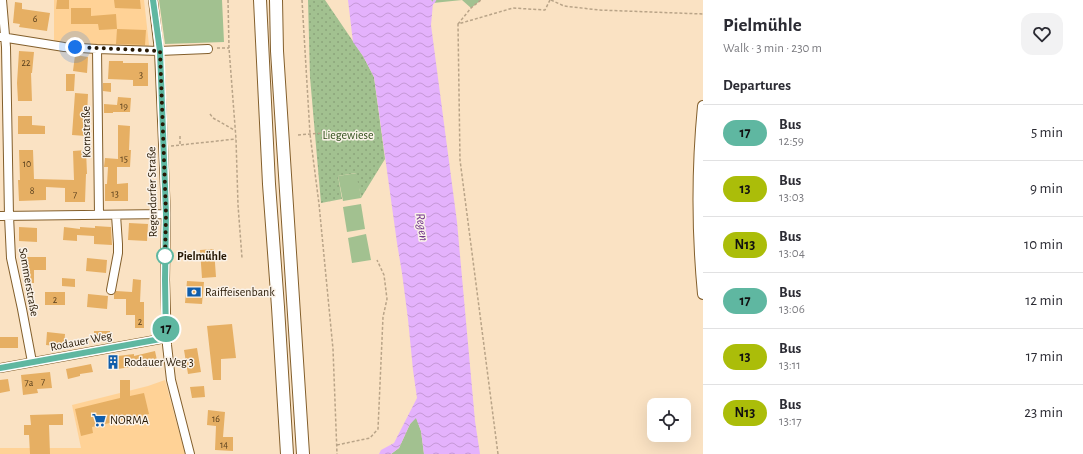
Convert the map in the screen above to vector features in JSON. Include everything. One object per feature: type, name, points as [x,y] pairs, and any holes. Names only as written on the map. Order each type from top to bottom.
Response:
[{"type":"highway","points":[[260,0],[287,454]]},
{"type":"highway","points":[[276,0],[278,58],[303,454]]},
{"type":"main road","points":[[703,106],[698,209],[700,264],[703,294]]},
{"type":"street","name":"Sommerstraße","points":[[2,0],[2,37],[6,46],[11,258],[32,362]]},
{"type":"street","name":"Regendorfer Straße","points":[[153,0],[160,51],[166,214],[166,338],[170,380],[190,454]]},
{"type":"street","points":[[2,37],[64,47],[97,49],[160,51],[208,49]]},
{"type":"street","name":"Kornstraße","points":[[97,49],[99,215]]},
{"type":"street","points":[[0,216],[166,214]]},
{"type":"street","points":[[111,290],[118,253],[116,215]]},
{"type":"street","name":"Rodauer Weg","points":[[0,368],[166,338]]},
{"type":"path","points":[[228,0],[229,48],[236,131],[238,204],[242,258]]},
{"type":"path","points":[[302,0],[310,134],[319,204],[333,349],[337,454]]},
{"type":"path","points":[[481,0],[471,8],[458,24],[460,160],[498,454]]},
{"type":"path","points":[[458,24],[513,8],[545,10],[550,0],[564,6],[599,10],[703,14]]},
{"type":"path","points":[[208,49],[229,48]]},
{"type":"path","points":[[210,114],[213,118],[236,131]]},
{"type":"path","points":[[298,135],[324,133]]},
{"type":"path","points":[[180,136],[180,146]]},
{"type":"path","points":[[163,146],[180,146],[236,139]]},
{"type":"path","points":[[337,445],[370,438],[378,429],[383,317],[386,299],[384,275],[377,260]]},
{"type":"shaded area","points":[[54,0],[144,0],[149,45],[147,48],[54,41]]},
{"type":"shaded area","points":[[165,380],[185,454],[0,454],[0,448],[81,448],[72,405],[148,386]]},
{"type":"green space","points":[[159,0],[222,0],[224,42],[165,44]]},
{"type":"green space","name":"Liegewiese","points":[[308,0],[325,0],[363,56],[374,77],[385,159],[361,198],[356,173],[338,176],[342,199],[321,203],[310,77]]},
{"type":"green space","points":[[431,0],[462,0],[433,3]]},
{"type":"green space","points":[[462,0],[481,0],[471,8]]},
{"type":"green space","points":[[357,173],[361,198],[343,201],[338,176]]},
{"type":"green space","points":[[361,204],[365,229],[347,232],[343,207]]},
{"type":"green space","points":[[366,234],[371,260],[352,263],[348,238]]},
{"type":"green space","points":[[416,417],[421,431],[424,454],[391,454],[399,448],[410,424]]},
{"type":"water","name":"Regen","points":[[348,0],[431,0],[433,3],[431,25],[457,222],[475,421],[480,454],[424,454],[421,431],[416,418],[410,424],[399,448],[391,454],[379,454],[381,450],[394,443],[417,398],[402,273],[374,77],[363,56],[353,42]]},
{"type":"building","points":[[57,0],[69,0],[69,9],[56,9]]},
{"type":"building","points":[[114,0],[140,0],[141,9],[115,8]]},
{"type":"building","points":[[15,2],[22,3],[22,9],[50,13],[47,31],[19,27],[20,24],[13,23]]},
{"type":"building","points":[[71,8],[91,8],[91,16],[116,14],[117,29],[99,30],[98,24],[71,24]]},
{"type":"building","points":[[117,29],[146,30],[145,45],[116,44]]},
{"type":"building","points":[[19,51],[34,52],[31,73],[32,101],[18,101],[17,83]]},
{"type":"building","points":[[75,55],[88,57],[87,73],[73,71]]},
{"type":"building","points":[[109,61],[123,61],[123,63],[148,63],[148,86],[133,86],[133,80],[108,79]]},
{"type":"building","points":[[66,74],[75,74],[74,91],[66,91]]},
{"type":"building","points":[[103,83],[111,83],[111,92],[103,91]]},
{"type":"building","points":[[75,93],[88,94],[86,136],[72,135]]},
{"type":"building","points":[[118,97],[131,98],[130,112],[104,113],[104,104],[117,105]]},
{"type":"building","points":[[18,116],[32,116],[32,125],[45,126],[45,134],[18,134]]},
{"type":"building","points":[[118,125],[130,126],[130,167],[117,167],[117,184],[128,183],[128,201],[105,201],[105,184],[107,184],[108,167],[104,167],[105,158],[118,159]]},
{"type":"building","points":[[19,150],[33,150],[34,179],[74,180],[73,151],[86,150],[87,174],[85,202],[65,202],[65,188],[46,187],[46,200],[19,201]]},
{"type":"building","points":[[129,223],[148,224],[147,241],[128,240]]},
{"type":"building","points":[[95,226],[111,227],[112,245],[94,244],[94,236],[77,235],[77,241],[63,240],[64,227],[80,229],[80,227],[95,228]]},
{"type":"building","points":[[19,227],[37,228],[37,242],[19,241]]},
{"type":"building","points":[[214,249],[216,277],[202,278],[200,250]]},
{"type":"building","points":[[26,257],[46,257],[46,270],[34,270],[34,283],[26,283]]},
{"type":"building","points":[[87,258],[107,260],[106,273],[86,271]]},
{"type":"building","points":[[62,278],[75,279],[75,287],[62,286]]},
{"type":"building","points":[[133,279],[141,280],[140,302],[144,302],[144,328],[135,328],[135,315],[126,315],[126,299],[114,299],[114,294],[116,291],[132,292]]},
{"type":"building","name":"Raiffeisenbank","points":[[187,281],[204,282],[202,304],[185,303]]},
{"type":"building","points":[[45,292],[65,292],[65,305],[45,305]]},
{"type":"building","points":[[88,294],[108,296],[107,309],[87,307]]},
{"type":"building","points":[[232,324],[236,358],[221,359],[221,380],[213,380],[207,326]]},
{"type":"building","points":[[94,331],[110,331],[110,340],[94,340]]},
{"type":"building","points":[[47,332],[65,334],[64,347],[46,345]]},
{"type":"building","points":[[0,337],[18,337],[18,348],[0,348]]},
{"type":"building","points":[[197,348],[201,372],[188,374],[184,350]]},
{"type":"building","points":[[155,351],[158,365],[145,368],[144,365],[111,370],[111,358],[134,354],[134,356]]},
{"type":"building","points":[[91,364],[93,372],[80,374],[80,376],[68,379],[66,369]]},
{"type":"building","points":[[50,372],[52,388],[37,389],[38,393],[23,395],[21,375]]},
{"type":"building","points":[[8,379],[10,391],[0,393],[0,380]]},
{"type":"building","name":"NORMA","points":[[120,380],[130,380],[130,396],[144,393],[149,414],[92,427],[93,433],[81,436],[75,409],[120,398]]},
{"type":"building","points":[[204,386],[205,397],[192,398],[190,387]]},
{"type":"building","points":[[208,410],[225,412],[223,437],[233,437],[233,451],[215,450],[216,426],[207,425]]},
{"type":"building","points":[[63,414],[63,425],[49,425],[50,454],[30,454],[29,435],[24,435],[24,425],[31,425],[30,415]]},
{"type":"bus line","name":"17","points":[[0,368],[166,338],[166,214],[160,51],[153,0]]},
{"type":"place","name":"Pielmühle","points":[[165,256]]},
{"type":"place","name":"Raiffeisenbank","points":[[194,292]]},
{"type":"place","name":"Rodauer Weg 3","points":[[113,362]]},
{"type":"place","name":"NORMA","points":[[99,420]]},
{"type":"route","points":[[75,47],[160,51],[166,214],[165,256]]}]
